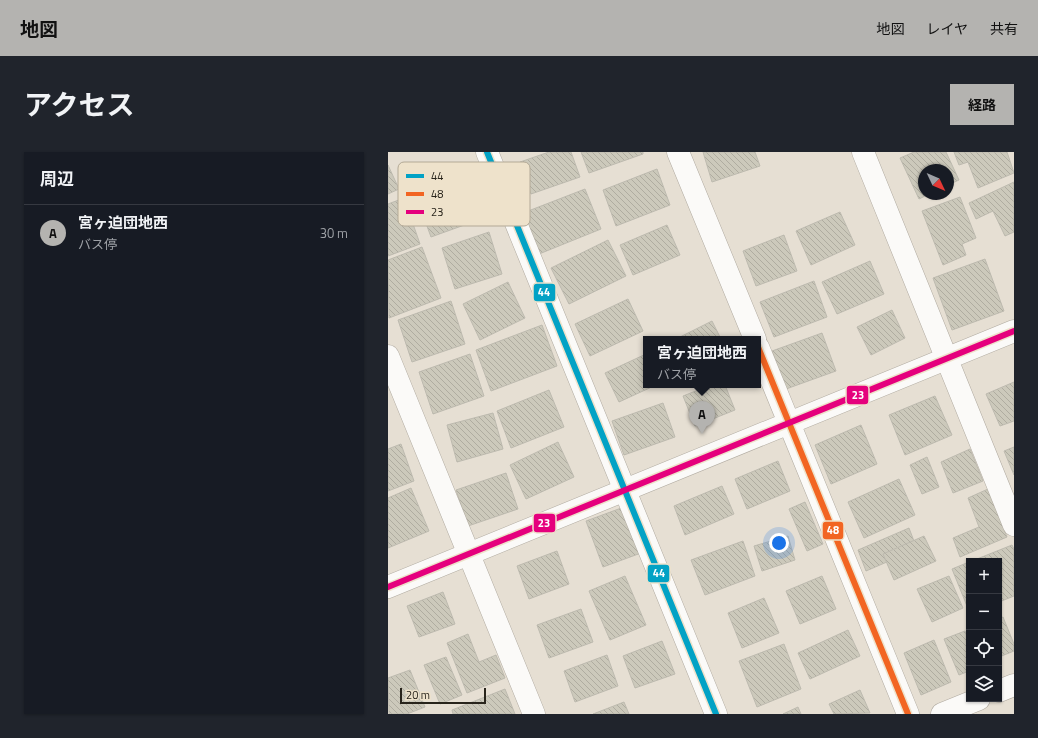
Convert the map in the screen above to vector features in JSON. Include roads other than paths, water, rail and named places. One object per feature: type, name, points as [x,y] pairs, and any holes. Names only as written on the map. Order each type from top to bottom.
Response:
[{"type":"street","points":[[487,152],[491,162]]},
{"type":"street","points":[[678,152],[753,336]]},
{"type":"street","points":[[863,152],[1013,519]]},
{"type":"street","points":[[517,226],[716,714]]},
{"type":"street","points":[[388,587],[1014,331]]},
{"type":"street","points":[[761,354],[908,714]]},
{"type":"street","points":[[388,356],[534,714]]},
{"type":"street","points":[[1002,690],[1014,685]]},
{"type":"street","points":[[942,714],[972,702]]},
{"type":"place","name":"宮ヶ迫団地西","points":[[702,434]]}]
